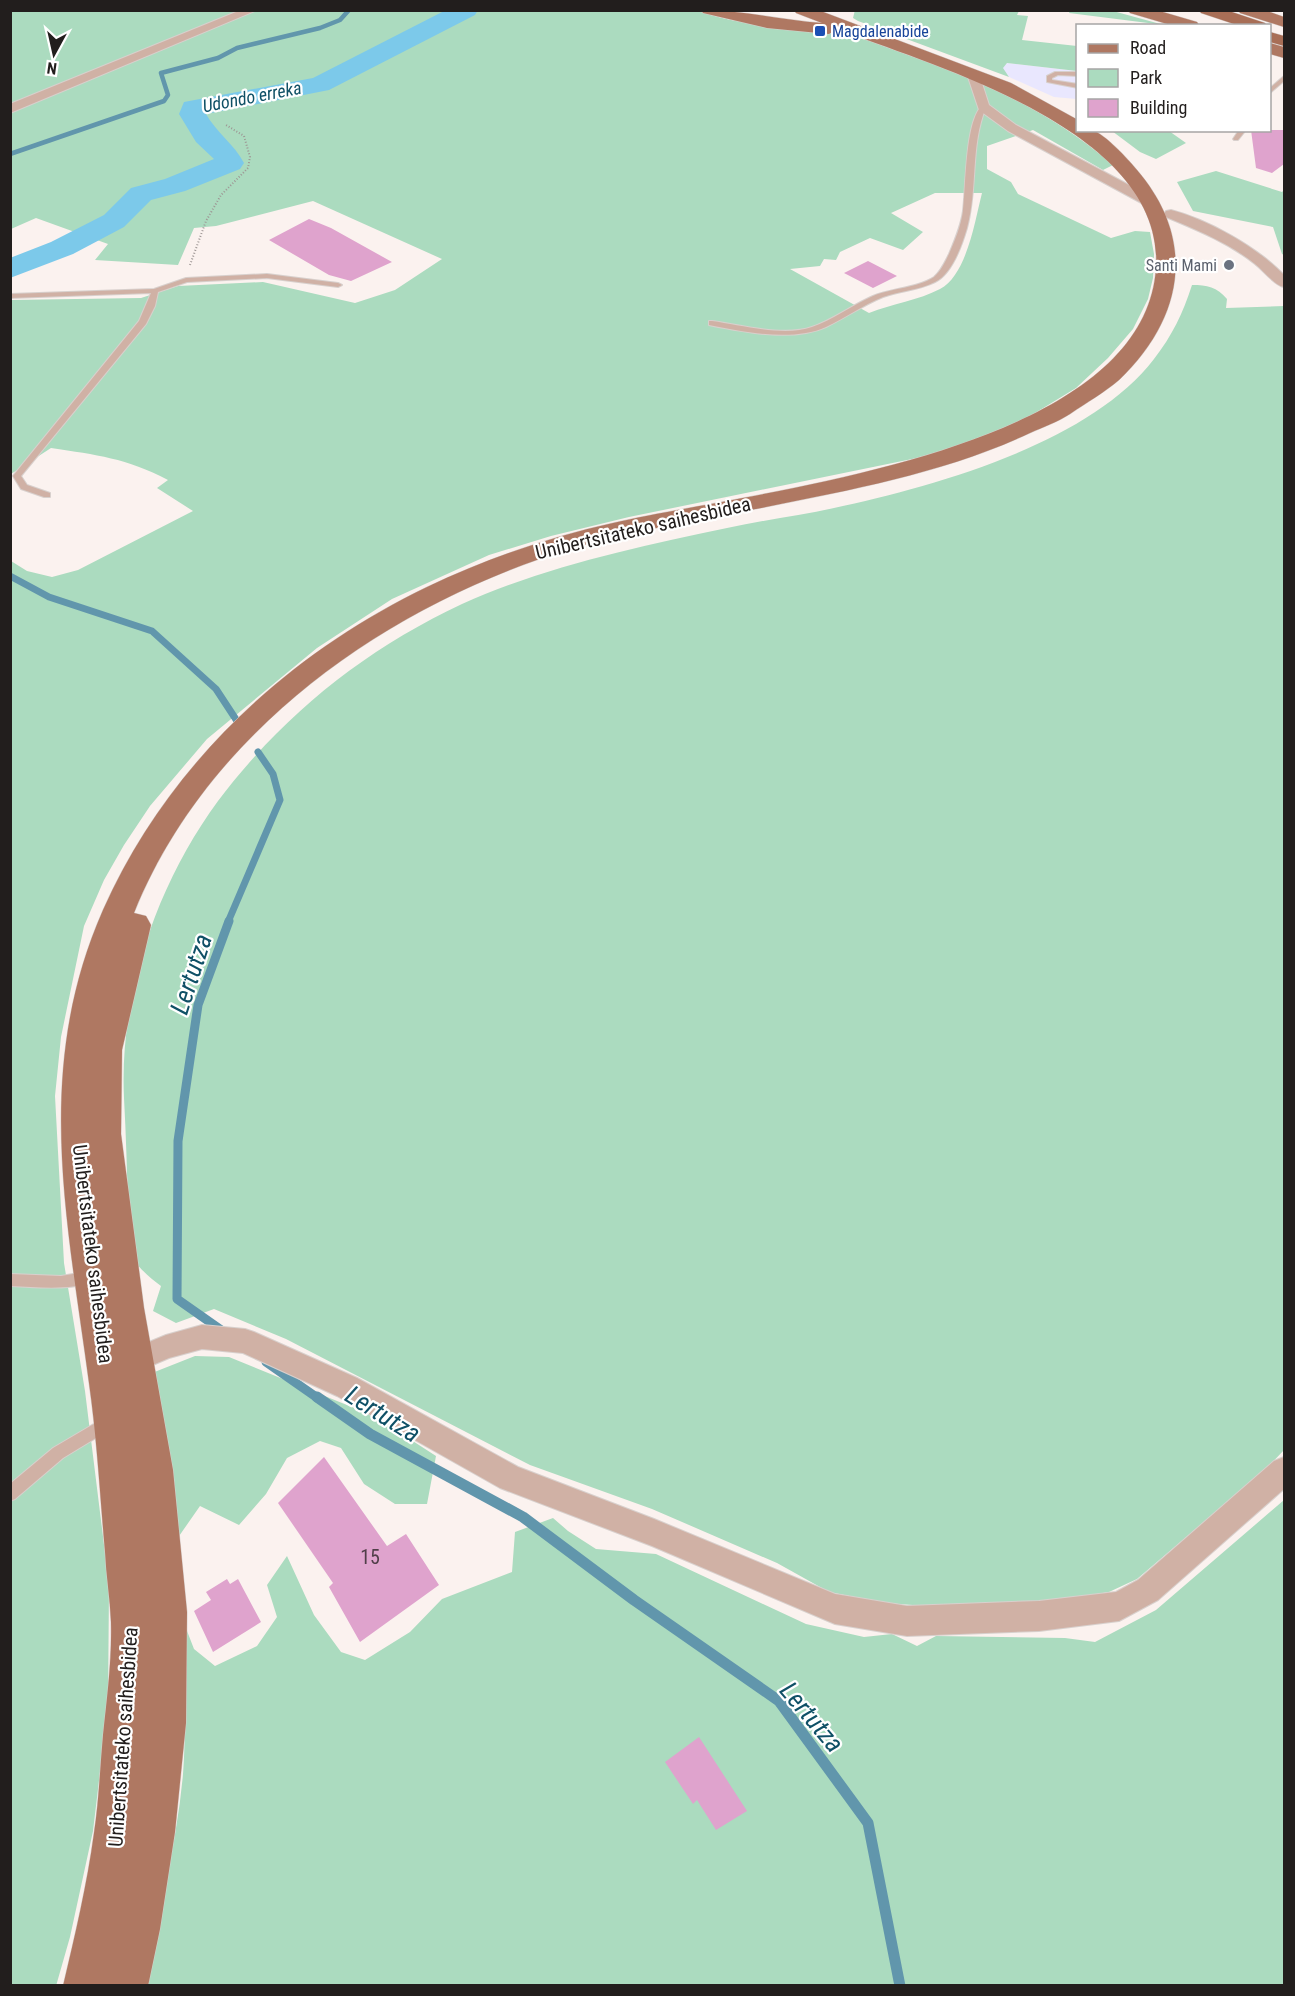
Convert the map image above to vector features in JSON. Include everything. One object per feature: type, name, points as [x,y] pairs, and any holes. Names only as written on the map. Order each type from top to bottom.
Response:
[{"type":"highway","points":[[1180,10],[1225,24]]},
{"type":"highway","points":[[1207,10],[1252,24]]},
{"type":"main road","points":[[709,10],[796,20],[862,33],[974,74],[1026,97],[1076,127]]},
{"type":"main road","points":[[762,10],[774,20],[842,17],[862,33]]},
{"type":"main road","points":[[818,10],[842,17],[1016,85],[1076,117]]},
{"type":"main road","points":[[1136,10],[1187,24]]},
{"type":"main road","points":[[1143,10],[1188,24]]},
{"type":"main road","points":[[1246,10],[1284,22]]},
{"type":"main road","name":"Unibertsitateko saihesbidea","points":[[88,1986],[117,1842],[134,1645],[113,1419],[92,1276],[77,1133],[80,1052],[93,985],[111,931],[144,859],[182,802],[230,743],[272,701],[333,651],[401,612],[475,576],[540,550],[616,531],[853,482],[938,460],[1000,439],[1039,422],[1080,399],[1106,380],[1129,357],[1157,314],[1166,287],[1168,265],[1161,226],[1161,209],[1120,162],[1083,132]]},
{"type":"main road","name":"Unibertsitateko saihesbidea","points":[[123,1986],[143,1886],[164,1723],[165,1612],[152,1470],[111,1209],[103,1134],[105,1050],[131,933],[164,862],[200,805],[243,751],[310,689],[351,657],[461,595],[532,566],[624,540],[832,496],[962,464],[1042,433],[1063,423],[1101,398],[1129,376],[1150,352],[1170,322],[1179,295],[1183,269],[1178,239],[1161,209],[1148,177],[1097,132]]},
{"type":"street","points":[[10,109],[252,10]]},
{"type":"street","points":[[974,74],[983,107],[1012,128],[1161,209],[1213,232],[1244,249],[1284,283]]},
{"type":"street","points":[[134,1361],[166,1347],[202,1337],[245,1341],[347,1387],[510,1478],[654,1533],[835,1609],[907,1621],[1039,1616],[1119,1606],[1148,1590],[1284,1471]]},
{"type":"lane","points":[[1076,74],[1057,73],[1049,77],[1049,81],[1076,86]]},
{"type":"lane","points":[[1271,89],[1284,78]]},
{"type":"lane","points":[[712,323],[801,333],[816,330],[850,309],[881,295],[938,278],[962,229],[967,207],[976,120],[983,107]]},
{"type":"lane","points":[[1236,139],[1241,132]]},
{"type":"lane","points":[[10,296],[155,291],[186,280],[267,276],[338,285]]},
{"type":"lane","points":[[47,495],[24,487],[17,476],[143,322],[152,306],[155,291]]},
{"type":"lane","points":[[10,1280],[60,1282],[92,1276]]},
{"type":"lane","points":[[10,1494],[58,1453],[113,1419]]},
{"type":"path","points":[[186,280],[207,221],[221,195],[248,168],[250,157],[244,136],[226,125]]},
{"type":"shaded area","points":[[1007,63],[1076,71],[1076,99],[1054,97],[1009,77],[1002,68]]},
{"type":"green space","points":[[696,10],[717,17],[760,25],[846,35],[901,52],[996,90],[1055,122],[1084,142],[1113,165],[1103,170],[1033,130],[987,146],[987,169],[1011,182],[1018,194],[1111,238],[1135,231],[1150,232],[1154,254],[1153,278],[1148,299],[1133,329],[1108,358],[1076,388],[991,437],[917,458],[629,517],[551,536],[489,555],[392,599],[317,648],[207,739],[150,806],[124,845],[104,880],[84,926],[61,1037],[55,1096],[64,1263],[85,1391],[109,1585],[108,1705],[93,1831],[70,1937],[56,1986],[10,1985],[11,561],[27,571],[52,577],[78,570],[193,511],[157,488],[168,480],[125,462],[97,455],[51,448],[11,474],[11,300],[141,298],[178,286],[263,282],[355,303],[395,290],[442,259],[313,201],[216,226],[194,228],[178,265],[95,260],[108,244],[36,218],[11,229],[10,11]],"holes":[[[935,193],[982,193],[973,232],[963,260],[949,282],[932,293],[869,313],[790,269],[820,266],[824,259],[836,260],[840,252],[870,238],[903,250],[923,232],[891,213]]]},
{"type":"green space","points":[[855,10],[1019,11],[1017,15],[1028,16],[1022,40],[1076,46],[1076,71],[1007,63],[1003,68],[1009,77],[853,18]]},
{"type":"green space","points":[[1070,11],[1113,11],[1160,24],[1156,24],[1069,13]]},
{"type":"green space","points":[[1113,132],[1170,132],[1186,143],[1156,159],[1140,152]]},
{"type":"green space","points":[[1216,171],[1282,192],[1284,190],[1284,255],[1273,227],[1193,211],[1177,182]]},
{"type":"green space","points":[[1192,285],[1215,289],[1227,299],[1226,308],[1284,306],[1284,1450],[1266,1469],[1137,1579],[1109,1592],[1048,1602],[954,1608],[885,1603],[829,1592],[777,1563],[652,1509],[530,1465],[286,1339],[214,1309],[176,1323],[153,1311],[161,1286],[134,1260],[127,1239],[124,1059],[135,980],[160,904],[196,833],[218,801],[270,740],[328,688],[392,642],[462,604],[494,591],[559,568],[626,550],[874,499],[962,474],[1051,438],[1091,415],[1126,389],[1154,359],[1176,324]]},
{"type":"green space","points":[[195,1356],[229,1357],[374,1416],[436,1456],[427,1504],[395,1504],[364,1484],[341,1448],[320,1441],[287,1458],[266,1494],[239,1525],[200,1506],[177,1539],[152,1373]]},
{"type":"green space","points":[[1284,1500],[1284,1985],[143,1986],[171,1854],[183,1774],[185,1716],[182,1618],[194,1649],[215,1666],[257,1646],[277,1617],[267,1585],[287,1556],[314,1615],[341,1652],[365,1660],[410,1632],[442,1599],[512,1572],[515,1532],[553,1518],[596,1549],[656,1554],[806,1624],[864,1637],[892,1634],[917,1646],[936,1636],[1065,1638],[1095,1642],[1156,1610]]},
{"type":"building","points":[[1284,130],[1284,164],[1272,173],[1256,168],[1251,132]]},
{"type":"building","points":[[309,219],[331,228],[392,262],[351,281],[329,275],[269,240]]},
{"type":"building","points":[[868,261],[897,276],[873,288],[844,273]]},
{"type":"building","points":[[324,1457],[387,1546],[406,1534],[439,1585],[360,1642],[329,1587],[333,1583],[278,1503]]},
{"type":"building","points":[[227,1579],[230,1584],[238,1579],[261,1622],[213,1652],[194,1611],[211,1600],[206,1592]]},
{"type":"building","points":[[699,1737],[747,1811],[716,1830],[697,1800],[693,1804],[665,1762]]},
{"type":"waterway","points":[[10,154],[164,101],[168,95],[161,73],[218,58],[237,48],[320,28],[340,20],[349,10]]},
{"type":"waterway","name":"Udondo erreka","points":[[10,269],[62,248],[114,221],[141,194],[175,185],[230,163],[224,152],[206,136],[192,114],[193,108],[320,84],[466,10]]},
{"type":"waterway","name":"Lertutza","points":[[10,576],[49,597],[152,631],[216,689],[237,721]]},
{"type":"waterway","name":"Lertutza","points":[[228,922],[280,800],[273,774],[258,752]]},
{"type":"waterway","name":"Lertutza","points":[[224,1332],[177,1299],[178,1141],[198,1005],[229,921]]},
{"type":"waterway","name":"Lertutza","points":[[266,1362],[319,1399]]},
{"type":"waterway","name":"Lertutza","points":[[317,1397],[370,1434],[523,1517],[634,1600],[779,1701],[868,1823],[900,1986]]},
{"type":"place","name":"Magdalenabide","points":[[820,31]]},
{"type":"place","name":"Santi Mami","points":[[1229,265]]}]
